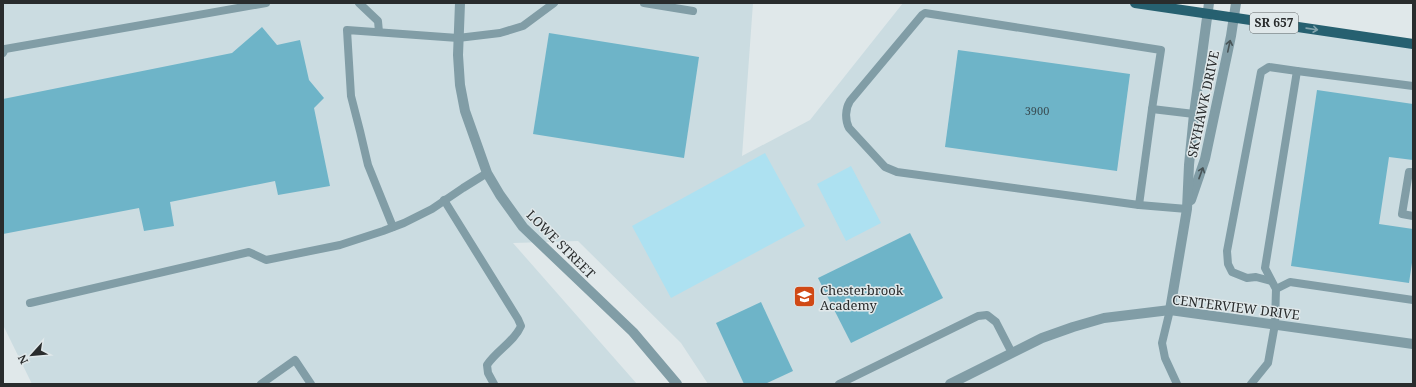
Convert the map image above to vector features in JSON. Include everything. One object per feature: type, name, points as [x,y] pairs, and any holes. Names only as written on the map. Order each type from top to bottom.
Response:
[{"type":"main road","name":"SR 657","points":[[1135,3],[1413,44]]},
{"type":"street","name":"LOWE STREET","points":[[460,3],[458,38],[460,85],[465,111],[487,173],[500,195],[523,227],[633,332],[677,384]]},
{"type":"street","name":"SKYHAWK DRIVE","points":[[1170,310],[1187,209],[1189,165],[1194,114],[1209,3]]},
{"type":"street","name":"SKYHAWK DRIVE","points":[[1187,209],[1205,159],[1236,3]]},
{"type":"street","name":"CENTERVIEW DRIVE","points":[[950,384],[1042,338],[1079,325],[1104,318],[1170,310],[1413,344]]},
{"type":"lane","points":[[4,50],[266,3]]},
{"type":"lane","points":[[359,3],[378,21],[379,32]]},
{"type":"lane","points":[[393,227],[366,158],[351,96],[347,30],[458,38],[500,33],[523,26],[554,3]]},
{"type":"lane","points":[[644,3],[693,11]]},
{"type":"lane","points":[[1139,204],[1161,50],[925,13],[850,101],[846,113],[846,123],[849,128],[885,167],[891,170],[1139,204],[1187,209]]},
{"type":"lane","points":[[1271,281],[1256,277],[1247,278],[1232,272],[1228,264],[1227,251],[1262,72],[1268,67],[1413,86]]},
{"type":"lane","points":[[1251,384],[1268,363],[1275,324],[1276,289],[1265,268],[1297,70]]},
{"type":"lane","points":[[1152,109],[1194,114]]},
{"type":"lane","points":[[1413,172],[1409,172],[1402,214],[1413,216]]},
{"type":"lane","points":[[30,303],[249,252],[266,260],[340,245],[393,227],[432,209],[487,173]]},
{"type":"lane","points":[[444,200],[521,326],[518,332],[493,356],[487,365],[488,373],[494,384]]},
{"type":"lane","points":[[1276,289],[1290,282],[1413,300]]},
{"type":"lane","points":[[1170,310],[1162,343],[1165,358],[1177,384]]},
{"type":"lane","points":[[839,384],[978,316],[987,314],[996,322],[1012,353]]},
{"type":"lane","points":[[261,384],[295,360],[311,384]]},
{"type":"shaded area","points":[[3,3],[753,3],[742,156],[810,120],[903,3],[1141,3],[1413,41],[1413,384],[708,384],[681,343],[578,241],[513,243],[637,384],[32,384],[3,325]]},
{"type":"shaded area","points":[[765,153],[805,226],[671,298],[632,226]]},
{"type":"shaded area","points":[[851,166],[881,223],[846,241],[817,184]]},
{"type":"building","points":[[262,27],[277,45],[300,40],[309,80],[324,98],[314,108],[330,186],[278,195],[275,181],[170,202],[174,226],[144,231],[139,208],[3,234],[3,99],[232,53]]},
{"type":"building","points":[[549,33],[699,57],[684,158],[533,134]]},
{"type":"building","points":[[958,50],[1130,74],[1117,171],[945,147]]},
{"type":"building","points":[[1317,90],[1413,104],[1413,160],[1389,157],[1379,224],[1413,229],[1413,256],[1409,283],[1291,266]]},
{"type":"building","points":[[910,233],[943,298],[851,343],[818,278]]},
{"type":"building","points":[[761,302],[793,371],[765,384],[744,384],[716,323]]},
{"type":"place","name":"Chesterbrook Academy","points":[[805,297]]}]
